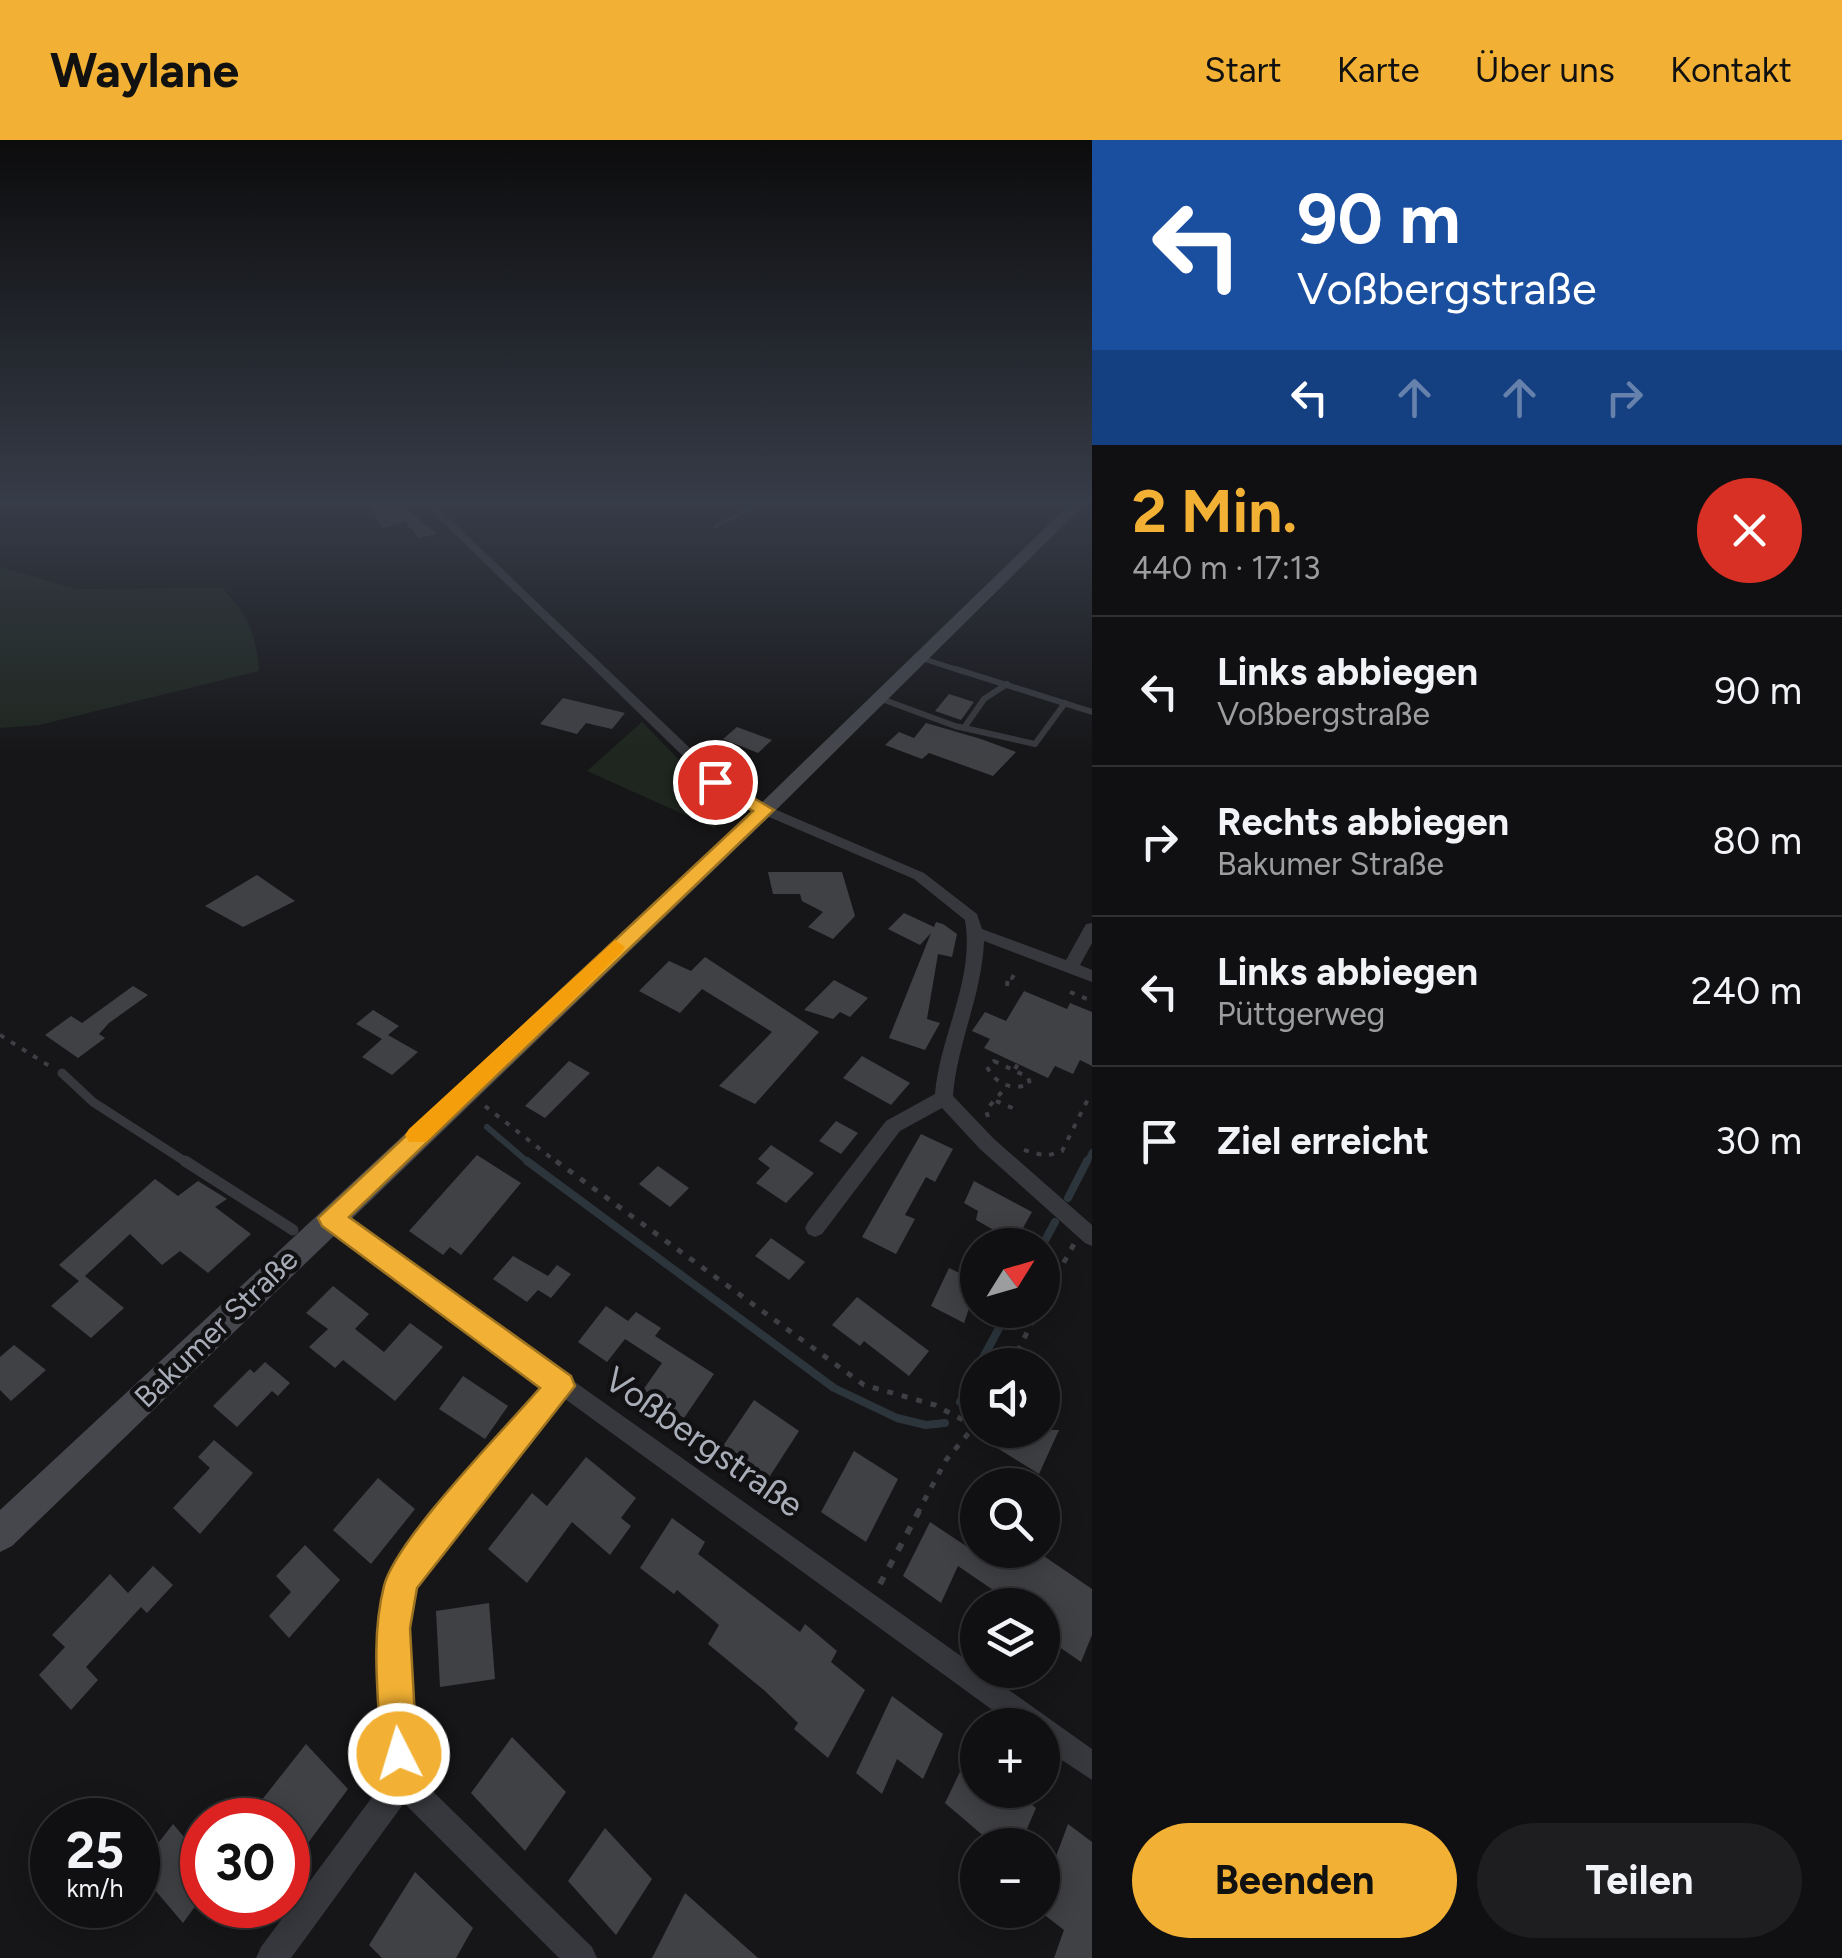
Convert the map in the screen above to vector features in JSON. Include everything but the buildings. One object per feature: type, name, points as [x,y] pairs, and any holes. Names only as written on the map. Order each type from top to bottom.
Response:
[{"type":"main road","name":"Bakumer Straße","points":[[0,1534],[765,810],[993,585]]},
{"type":"street","points":[[512,585],[732,796],[932,883],[972,918],[977,933],[963,1007],[944,1074],[944,1098],[976,1135],[1085,1232]]},
{"type":"street","points":[[1071,967],[1092,928]]},
{"type":"street","points":[[977,933],[1092,976]]},
{"type":"street","points":[[815,1228],[893,1126],[944,1098]]},
{"type":"street","name":"Voßbergstraße","points":[[331,1218],[1012,1708]]},
{"type":"street","points":[[561,1386],[421,1552],[401,1583],[393,1628],[396,1728],[402,1781],[581,1958]]},
{"type":"street","points":[[1060,1743],[1092,1766]]},
{"type":"street","points":[[272,1958],[402,1781]]},
{"type":"lane","points":[[918,657],[1092,712]]},
{"type":"lane","points":[[964,728],[984,699],[1006,684]]},
{"type":"lane","points":[[877,697],[964,728],[1035,744],[1066,703]]},
{"type":"lane","points":[[62,1074],[93,1102],[293,1230]]},
{"type":"path","points":[[1007,986],[1008,976],[1012,978],[1017,969]]},
{"type":"path","points":[[1070,992],[1092,1002]]},
{"type":"path","points":[[0,1035],[62,1074]]},
{"type":"path","points":[[1015,1068],[1020,1060]]},
{"type":"path","points":[[994,1061],[1015,1068],[1028,1076],[1030,1084],[1020,1089],[1008,1086],[987,1067],[994,1061]]},
{"type":"path","points":[[996,1124],[986,1110],[1008,1086]]},
{"type":"path","points":[[463,1092],[864,1385],[901,1399],[937,1404],[960,1416]]},
{"type":"path","points":[[1014,1144],[1046,1156],[1062,1151],[1089,1097]]},
{"type":"path","points":[[995,1101],[1015,1109]]},
{"type":"path","points":[[1060,1270],[1085,1232]]},
{"type":"path","points":[[869,1605],[946,1460],[960,1443]]},
{"type":"shaded area","points":[[0,585],[62,585],[76,589],[222,588],[249,626],[259,671],[39,725],[0,728]]},
{"type":"shaded area","points":[[642,722],[730,811],[714,828],[587,771]]},
{"type":"waterway","points":[[487,1127],[530,1164]]},
{"type":"waterway","points":[[1086,1164],[1092,1152]]},
{"type":"waterway","points":[[527,1161],[834,1388],[897,1418],[926,1425],[945,1423]]},
{"type":"waterway","points":[[1068,1198],[1087,1161]]},
{"type":"waterway","points":[[1052,1228],[1055,1222]]},
{"type":"waterway","points":[[988,1348],[999,1328]]},
{"type":"slow traffic","points":[[417,1135],[615,947]]},
{"type":"route","points":[[399,1754],[393,1628],[401,1583],[421,1552],[561,1386],[331,1218],[765,810],[732,796],[715,782]]}]
